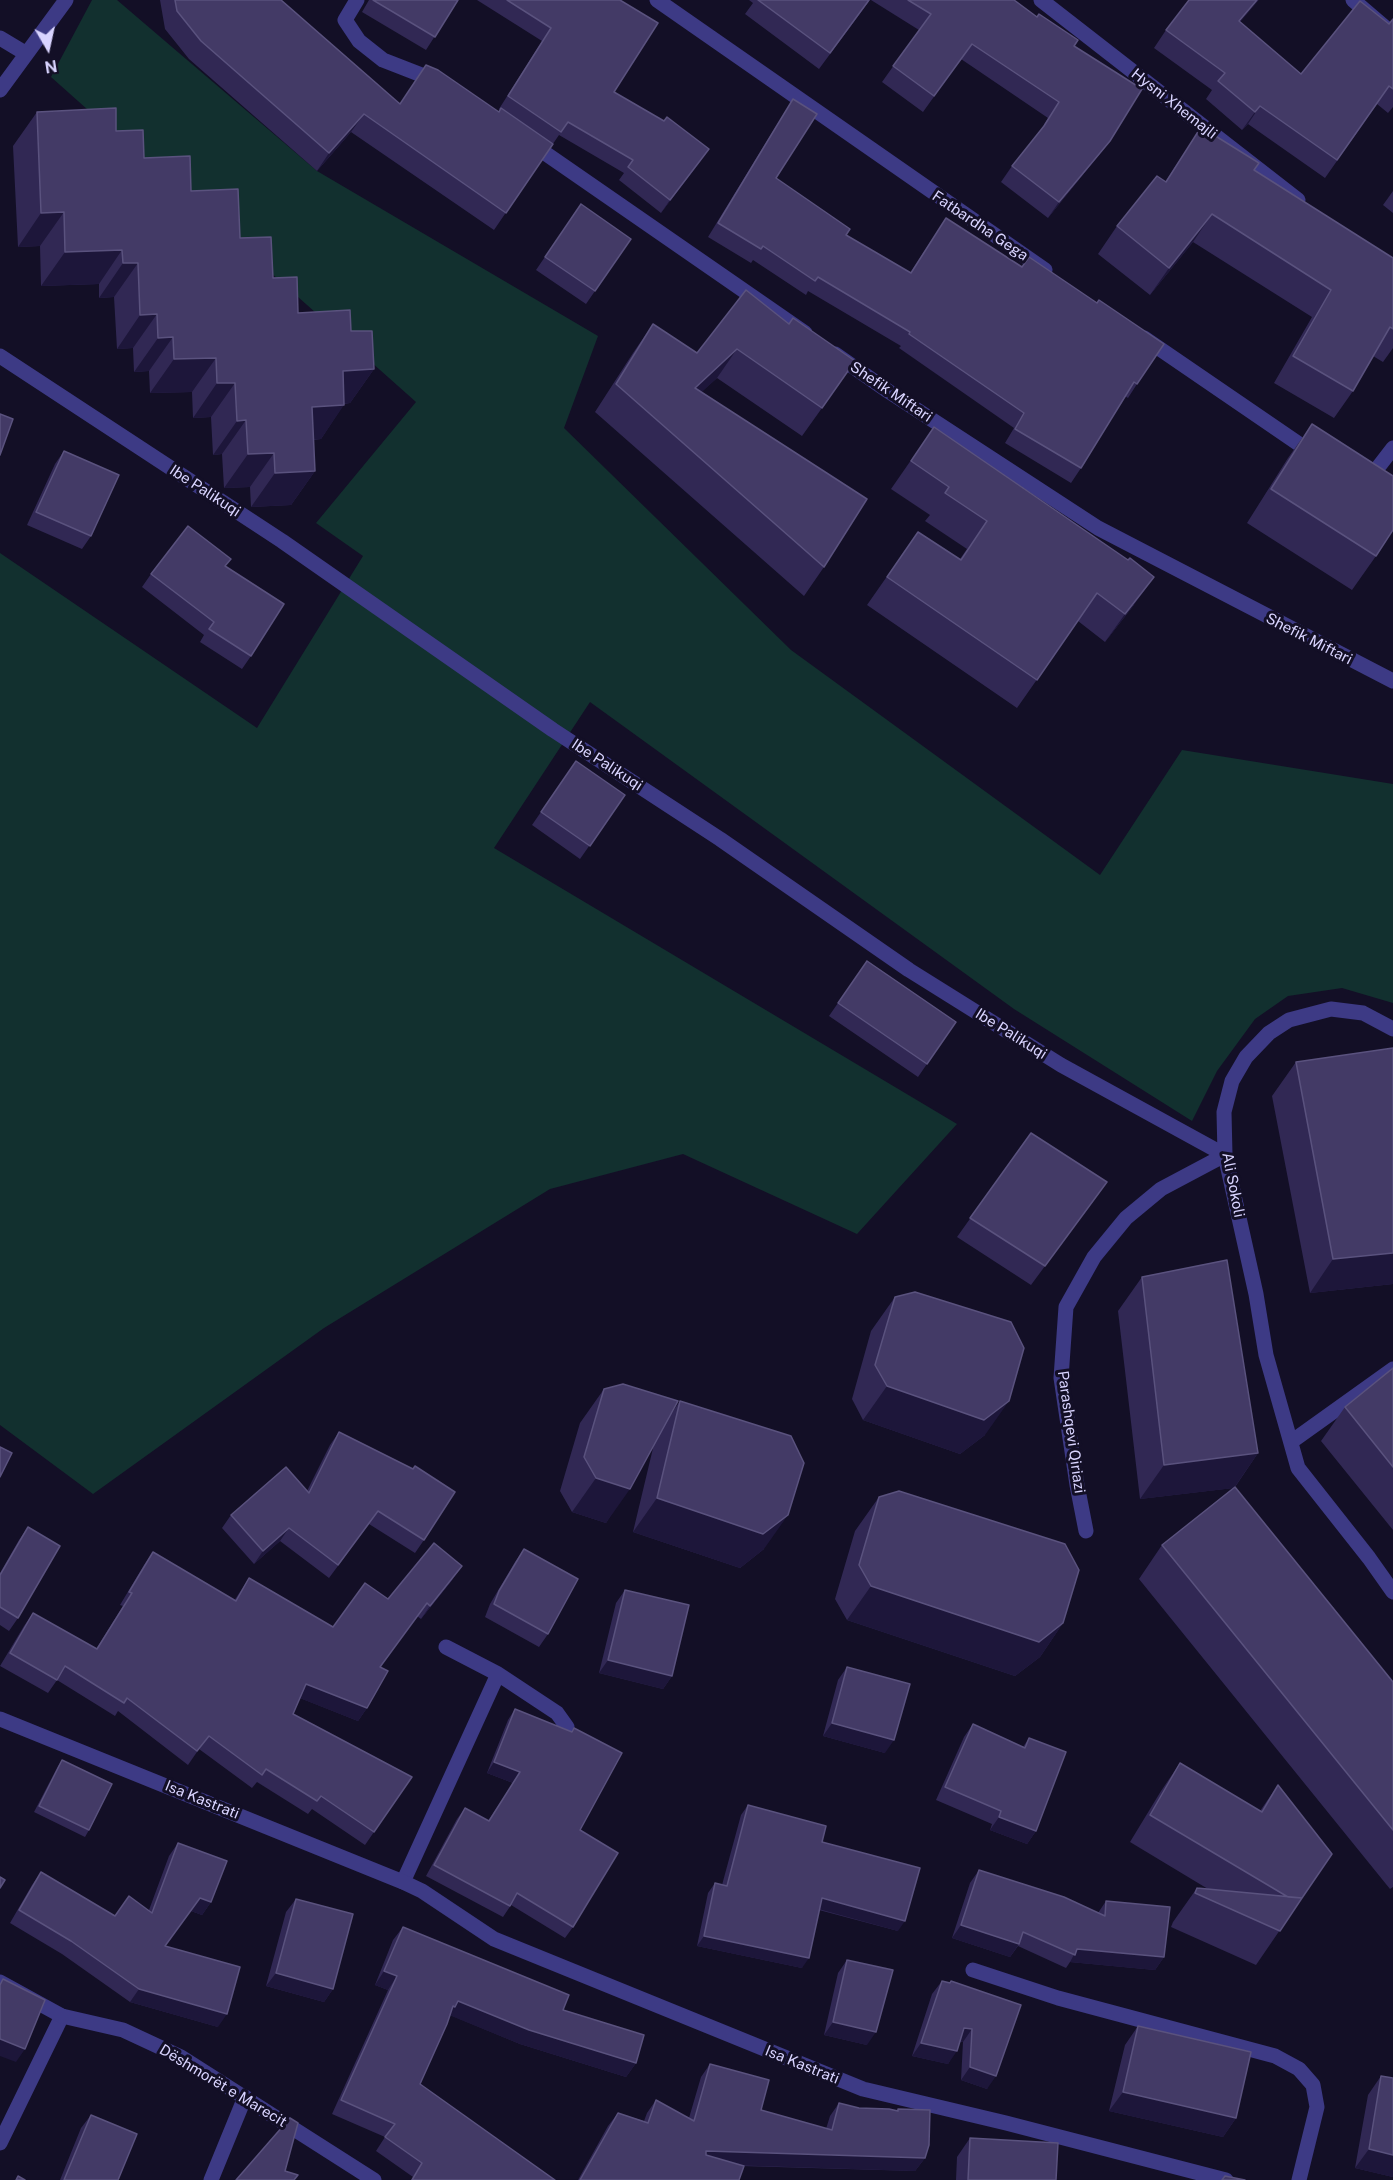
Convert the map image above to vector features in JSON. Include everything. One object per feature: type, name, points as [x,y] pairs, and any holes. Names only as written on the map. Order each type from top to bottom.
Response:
[{"type":"street","points":[[0,90],[66,0]]},
{"type":"street","points":[[357,0],[345,20],[359,41],[383,60],[452,88]]},
{"type":"street","name":"Fatbardha Gega","points":[[657,0],[1060,280]]},
{"type":"street","name":"Hysni Xhemajli","points":[[1041,0],[1310,209]]},
{"type":"street","points":[[1353,0],[1393,34]]},
{"type":"street","points":[[0,38],[25,53]]},
{"type":"street","name":"Shefik Miftari","points":[[520,135],[888,391],[1098,528],[1393,681]]},
{"type":"street","points":[[1128,327],[1323,461]]},
{"type":"street","name":"Ibe Palikuqi","points":[[0,356],[282,541],[554,730],[720,839],[909,970],[1061,1065],[1225,1155]]},
{"type":"street","points":[[1362,487],[1393,448]]},
{"type":"street","name":"Ali Sokoli","points":[[1393,1029],[1363,1013],[1331,1009],[1289,1020],[1269,1033],[1246,1057],[1232,1081],[1224,1112],[1225,1155],[1256,1294],[1266,1355],[1298,1468],[1393,1592]]},
{"type":"street","name":"Parashqevi Qiriazi","points":[[1086,1530],[1061,1378],[1066,1307],[1094,1257],[1126,1218],[1161,1189],[1225,1155]]},
{"type":"street","points":[[1291,1442],[1393,1369]]},
{"type":"street","points":[[446,1647],[498,1674],[557,1713],[567,1727]]},
{"type":"street","points":[[403,1882],[498,1674]]},
{"type":"street","name":"Isa Kastrati","points":[[0,1719],[403,1882],[422,1891],[494,1939],[863,2090],[1006,2123],[1173,2168],[1227,2180]]},
{"type":"street","points":[[973,1970],[1058,1998],[1275,2056],[1299,2069],[1313,2085],[1317,2107],[1299,2180]]},
{"type":"street","name":"Dëshmorët e Marecit","points":[[0,1982],[62,2016],[123,2030],[181,2057],[374,2180]]},
{"type":"street","points":[[0,2143],[62,2016]]},
{"type":"street","points":[[211,2180],[245,2097]]},
{"type":"green space","points":[[92,0],[117,0],[317,171],[598,336],[564,428],[791,650],[1100,875],[1182,750],[1393,784],[1393,1003],[1342,988],[1288,996],[1255,1019],[1217,1071],[1192,1121],[1014,1009],[590,702],[494,848],[957,1124],[857,1234],[683,1154],[550,1189],[324,1328],[93,1494],[0,1425],[0,553],[257,728],[363,556],[316,523],[416,402],[51,77]]},
{"type":"building","points":[[175,0],[281,0],[400,104],[426,65],[438,70],[499,112],[501,108],[553,144],[506,213],[364,114],[329,153],[201,41],[177,11]]},
{"type":"building","points":[[373,0],[458,0],[435,37]]},
{"type":"building","points":[[507,0],[620,0],[658,23],[614,92],[664,121],[667,117],[709,149],[670,200],[628,167],[633,160],[568,122],[561,132],[508,96],[551,28]]},
{"type":"building","points":[[758,0],[869,0],[830,53]]},
{"type":"building","points":[[908,0],[1014,0],[1037,17],[1039,14],[1078,40],[1074,46],[1142,89],[1110,141],[1059,202],[1012,166],[1044,126],[1059,102],[972,44],[934,96],[893,66],[931,14]]},
{"type":"building","points":[[1189,0],[1257,0],[1239,21],[1301,74],[1360,1],[1389,24],[1393,19],[1393,89],[1389,86],[1337,160],[1260,106],[1255,112],[1218,81],[1225,73],[1166,30]]},
{"type":"building","points":[[793,99],[817,114],[776,178],[850,229],[846,235],[911,273],[946,218],[1022,267],[1029,257],[1097,303],[1099,300],[1164,344],[1137,384],[1134,382],[1081,468],[1015,429],[1024,413],[909,334],[910,332],[818,277],[815,281],[763,246],[761,249],[718,223]]},
{"type":"building","points":[[116,108],[116,131],[143,130],[144,158],[190,156],[191,191],[238,189],[240,238],[271,237],[273,278],[297,277],[298,313],[350,310],[351,331],[372,331],[374,369],[343,371],[344,405],[312,407],[315,471],[275,473],[274,453],[248,454],[246,420],[237,421],[235,383],[217,383],[216,358],[174,359],[173,337],[158,338],[157,314],[140,315],[138,263],[123,263],[122,250],[65,252],[64,212],[41,213],[37,112]]},
{"type":"building","points":[[1201,127],[1259,163],[1254,170],[1393,258],[1393,329],[1390,327],[1353,391],[1293,356],[1331,290],[1212,214],[1169,268],[1117,226],[1157,176],[1166,182]]},
{"type":"building","points":[[581,204],[631,239],[595,291],[545,257]]},
{"type":"building","points":[[746,290],[789,324],[793,318],[855,361],[822,408],[737,349],[695,388],[867,499],[824,567],[616,384],[653,324],[697,353]]},
{"type":"building","points":[[0,414],[13,419],[0,455]]},
{"type":"building","points":[[1312,424],[1393,476],[1393,530],[1376,556],[1271,489]]},
{"type":"building","points":[[934,427],[1128,560],[1130,558],[1154,577],[1125,614],[1097,593],[1037,680],[887,577],[918,532],[961,560],[987,521],[945,493],[949,487],[911,461]]},
{"type":"building","points":[[64,451],[119,475],[91,536],[36,512]]},
{"type":"building","points":[[188,526],[231,559],[225,566],[284,604],[251,656],[209,629],[214,622],[151,574]]},
{"type":"building","points":[[576,761],[625,795],[590,846],[541,812]]},
{"type":"building","points":[[867,961],[956,1022],[927,1064],[838,1003]]},
{"type":"building","points":[[1393,1048],[1393,1253],[1333,1259],[1296,1062]]},
{"type":"building","points":[[1031,1133],[1107,1182],[1045,1266],[970,1218]]},
{"type":"building","points":[[1227,1260],[1258,1453],[1164,1465],[1142,1277]]},
{"type":"building","points":[[915,1292],[1011,1322],[1024,1348],[1009,1401],[984,1420],[887,1386],[875,1365],[895,1297]]},
{"type":"building","points":[[1393,1368],[1393,1467],[1345,1407]]},
{"type":"building","points":[[623,1384],[678,1401],[630,1489],[596,1478],[584,1457],[604,1389]]},
{"type":"building","points":[[680,1401],[791,1436],[804,1463],[788,1515],[763,1534],[657,1498]]},
{"type":"building","points":[[339,1432],[413,1469],[415,1466],[455,1492],[424,1540],[378,1511],[338,1565],[289,1528],[263,1551],[231,1515],[286,1467],[309,1493]]},
{"type":"building","points":[[0,1447],[12,1453],[0,1477]]},
{"type":"building","points":[[1235,1487],[1393,1682],[1393,1830],[1162,1545]]},
{"type":"building","points":[[899,1491],[1065,1544],[1079,1570],[1063,1623],[1039,1642],[871,1586],[859,1565],[879,1497]]},
{"type":"building","points":[[28,1527],[60,1546],[18,1618],[0,1607],[0,1575]]},
{"type":"building","points":[[434,1543],[462,1566],[430,1606],[427,1603],[380,1667],[388,1671],[367,1708],[306,1684],[293,1714],[412,1777],[374,1832],[321,1796],[317,1801],[266,1769],[262,1775],[209,1736],[197,1751],[127,1698],[124,1703],[65,1666],[57,1680],[10,1653],[33,1613],[97,1649],[132,1593],[129,1592],[153,1552],[236,1601],[249,1578],[333,1627],[365,1583],[388,1599]]},
{"type":"building","points":[[524,1549],[578,1579],[548,1634],[494,1604],[499,1591]]},
{"type":"building","points":[[625,1590],[689,1605],[672,1676],[608,1660]]},
{"type":"building","points":[[847,1667],[910,1684],[894,1740],[832,1723]]},
{"type":"building","points":[[515,1709],[572,1732],[574,1728],[622,1753],[580,1830],[618,1853],[573,1927],[517,1893],[510,1906],[434,1865],[465,1808],[489,1821],[520,1772],[494,1762]]},
{"type":"building","points":[[973,1724],[1025,1748],[1029,1738],[1066,1752],[1036,1831],[999,1817],[1001,1811],[945,1787]]},
{"type":"building","points":[[62,1760],[112,1784],[89,1830],[39,1806]]},
{"type":"building","points":[[1180,1763],[1262,1812],[1278,1785],[1332,1854],[1302,1898],[1288,1897],[1150,1815]]},
{"type":"building","points":[[748,1805],[826,1826],[822,1842],[920,1868],[905,1921],[822,1898],[809,1958],[704,1936],[715,1883],[727,1886]]},
{"type":"building","points":[[178,1843],[227,1861],[211,1902],[200,1898],[165,1946],[240,1967],[227,2014],[139,1989],[71,1941],[19,1910],[41,1872],[115,1916],[129,1896],[152,1913]]},
{"type":"building","points":[[979,1870],[1064,1897],[1105,1916],[1106,1901],[1170,1907],[1164,1957],[1077,1949],[1075,1955],[1023,1932],[1019,1944],[961,1925]]},
{"type":"building","points":[[0,1877],[5,1880],[0,1888]]},
{"type":"building","points":[[1197,1888],[1302,1898],[1280,1931],[1195,1893]]},
{"type":"building","points":[[296,1899],[353,1914],[333,1989],[276,1973]]},
{"type":"building","points":[[403,1927],[569,1995],[563,2010],[644,2035],[636,2063],[529,2030],[458,2001],[455,2007],[453,2006],[420,2084],[555,2180],[412,2180],[422,2163],[385,2137],[395,2124],[341,2100],[397,1976],[384,1971]]},
{"type":"building","points":[[847,1960],[893,1970],[876,2032],[833,2022]]},
{"type":"building","points":[[3,1979],[45,2000],[25,2049],[0,2039],[0,1985]]},
{"type":"building","points":[[942,1981],[950,1983],[951,1981],[1021,2005],[996,2076],[970,2067],[972,2029],[964,2028],[957,2051],[921,2043]]},
{"type":"building","points":[[1138,2026],[1251,2052],[1236,2118],[1123,2092]]},
{"type":"building","points":[[710,2064],[769,2080],[761,2110],[832,2130],[839,2103],[859,2108],[898,2111],[898,2109],[930,2110],[929,2145],[925,2158],[706,2151],[706,2155],[744,2166],[739,2180],[580,2180],[618,2113],[648,2123],[656,2100],[694,2121]]},
{"type":"building","points":[[1381,2076],[1393,2078],[1393,2155],[1369,2149]]},
{"type":"building","points":[[91,2115],[137,2134],[118,2180],[64,2180]]},
{"type":"building","points":[[290,2118],[298,2123],[285,2171],[298,2175],[294,2180],[236,2180]]},
{"type":"building","points":[[970,2138],[1058,2143],[1056,2180],[968,2180]]},
{"type":"building","points":[[1225,2176],[1245,2180],[1222,2180]]}]
